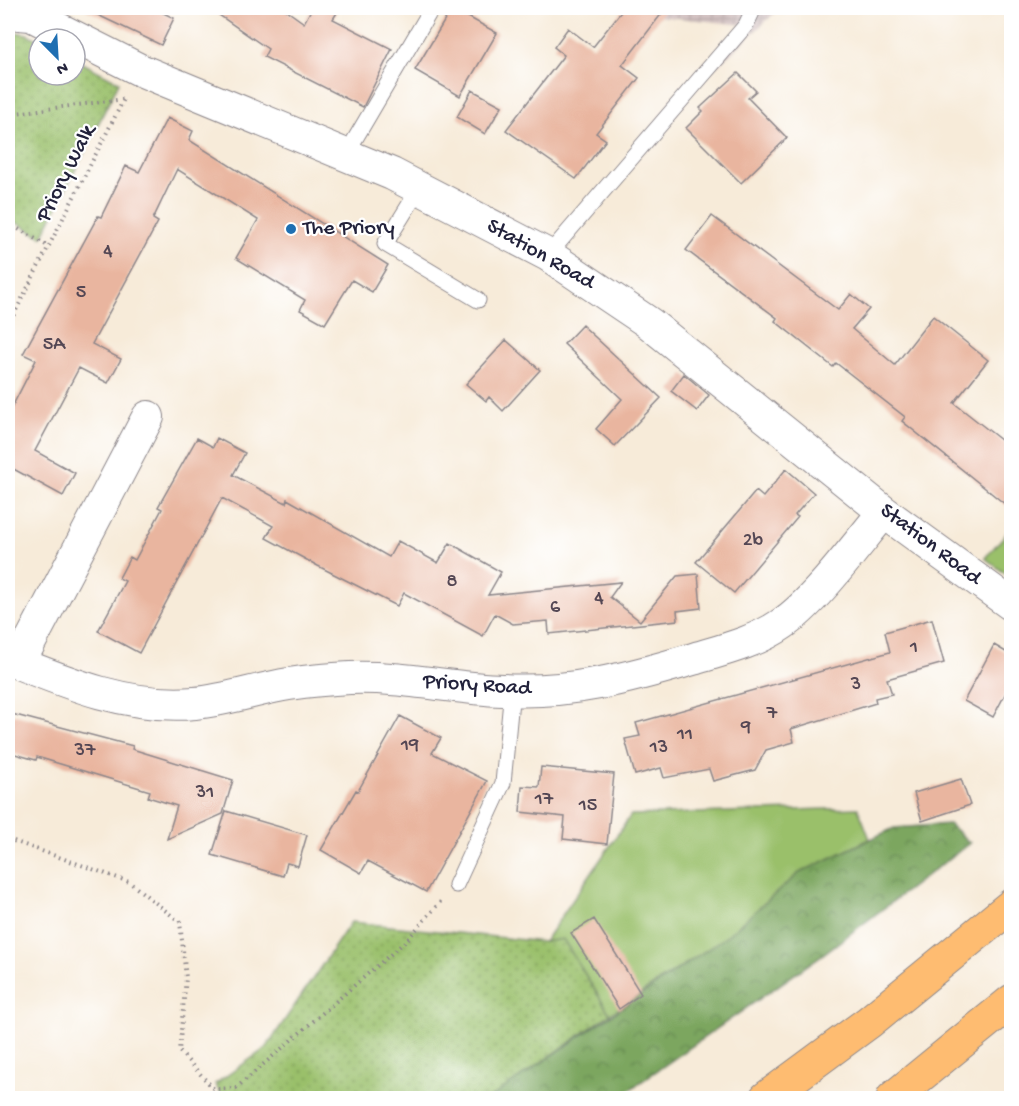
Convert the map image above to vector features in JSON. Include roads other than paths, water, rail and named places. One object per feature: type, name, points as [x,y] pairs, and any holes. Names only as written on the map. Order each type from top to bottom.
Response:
[{"type":"highway","points":[[766,1098],[869,1022],[1011,905]]},
{"type":"highway","points":[[893,1098],[1011,1001]]},
{"type":"street","name":"Station Road","points":[[8,13],[32,15],[140,70],[419,189],[529,250],[649,323],[884,512],[1011,605]]},
{"type":"street","name":"Priory Road","points":[[148,417],[13,661],[55,678],[122,699],[160,704],[196,703],[289,684],[348,678],[380,677],[512,690],[554,690],[613,682],[750,641],[783,624],[816,591],[884,512]]},
{"type":"lane","points":[[345,156],[432,8]]},
{"type":"lane","points":[[529,250],[746,25],[754,8]]},
{"type":"lane","points":[[419,189],[385,244],[478,300]]},
{"type":"lane","points":[[456,885],[503,783],[512,690]]},
{"type":"place","name":"The Priory","points":[[291,229]]}]
